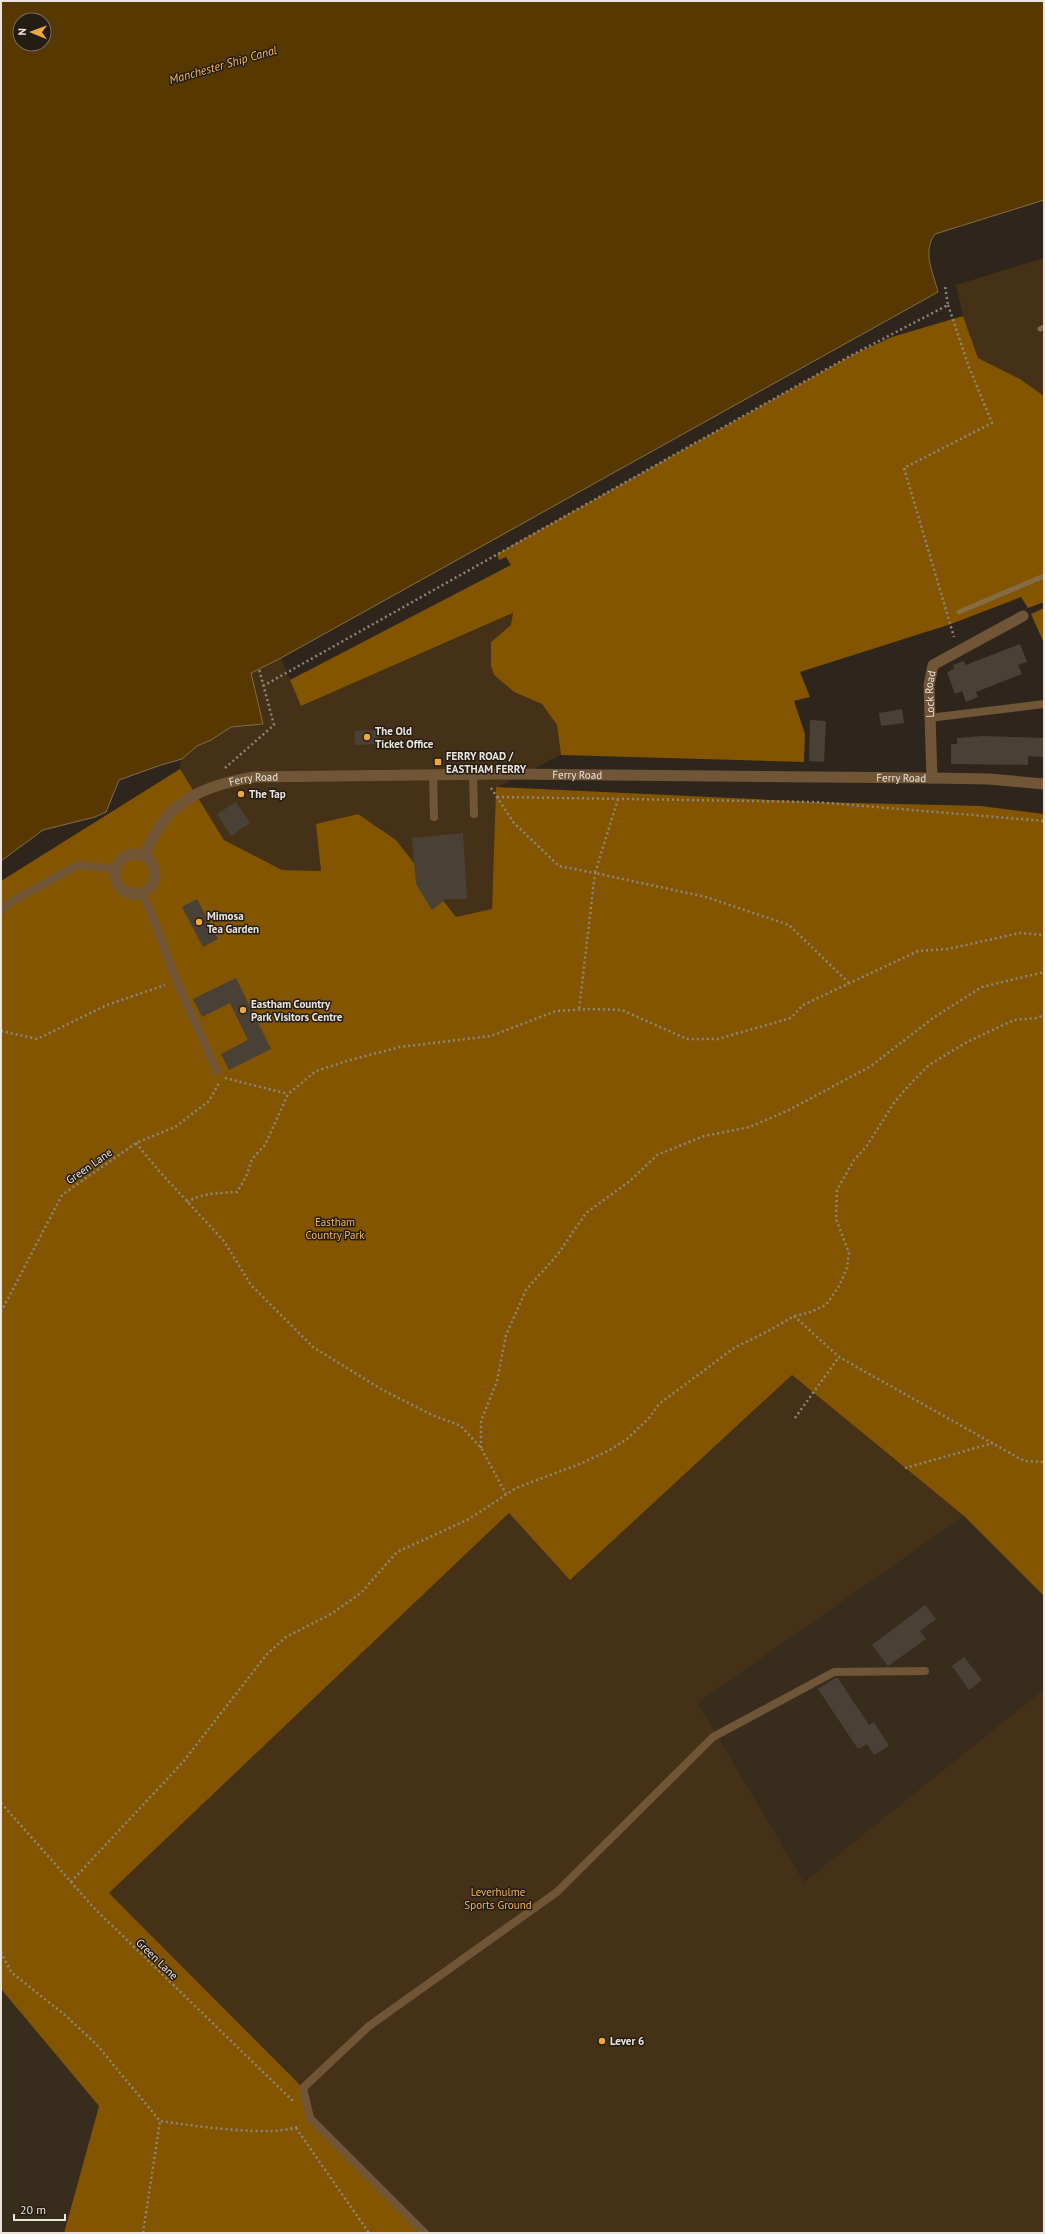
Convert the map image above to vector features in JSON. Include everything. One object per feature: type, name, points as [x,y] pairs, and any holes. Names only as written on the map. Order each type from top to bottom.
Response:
[{"type":"street","name":"Lock Road","points":[[932,778],[929,685],[933,665],[1023,616]]},
{"type":"street","name":"Ferry Road","points":[[143,856],[160,825],[178,806],[202,790],[226,782],[254,778],[473,775],[932,778],[989,779],[1044,784]]},
{"type":"street","points":[[137,854],[143,856],[153,864],[156,876],[151,887],[141,894],[128,894],[123,891],[116,881],[116,869],[123,858],[137,854]]},
{"type":"lane","points":[[929,718],[1044,704]]},
{"type":"lane","points":[[433,775],[434,817]]},
{"type":"lane","points":[[473,775],[474,814]]},
{"type":"lane","points":[[1,910],[14,900],[78,865],[116,869]]},
{"type":"lane","points":[[141,894],[149,907],[176,980],[217,1071]]},
{"type":"lane","points":[[426,2233],[310,2118],[303,2088],[369,2026],[557,1892],[713,1737],[834,1672],[925,1670]]},
{"type":"path","points":[[944,286],[948,305],[969,367],[992,423],[904,468],[958,651]]},
{"type":"path","points":[[263,686],[850,356],[948,305]]},
{"type":"path","points":[[223,770],[274,725],[259,669]]},
{"type":"path","points":[[849,982],[789,925],[706,898],[559,866],[514,823],[497,796],[816,802],[1044,822]]},
{"type":"path","points":[[579,1010],[595,873],[618,799]]},
{"type":"path","points":[[187,1202],[193,1198],[211,1194],[237,1192],[246,1177],[252,1159],[265,1145],[288,1094],[316,1071],[350,1060],[400,1047],[491,1036],[556,1011],[622,1010],[687,1039],[718,1039],[791,1018],[803,1005],[849,982],[918,951],[948,949],[1020,934],[1044,936]]},
{"type":"path","points":[[481,1448],[481,1421],[497,1381],[506,1335],[526,1290],[558,1254],[586,1213],[630,1181],[657,1155],[704,1136],[750,1127],[791,1109],[871,1066],[933,1018],[982,987],[1044,972]]},
{"type":"path","points":[[1,1031],[37,1039],[108,1005],[157,988]]},
{"type":"path","points":[[71,1882],[183,1762],[267,1654],[286,1637],[331,1614],[356,1597],[371,1584],[397,1552],[470,1519],[516,1488],[582,1463],[627,1439],[649,1418],[658,1404],[734,1348],[794,1316],[808,1313],[826,1305],[839,1286],[847,1268],[849,1253],[836,1219],[837,1190],[854,1160],[866,1147],[909,1085],[929,1064],[967,1042],[1014,1020],[1036,1018],[1044,1015]]},
{"type":"path","points":[[217,1071],[227,1081],[288,1094]]},
{"type":"path","name":"Green Lane","points":[[1,1312],[62,1195],[136,1143],[174,1126],[209,1101],[220,1082],[217,1071]]},
{"type":"path","points":[[136,1143],[187,1202],[224,1241],[252,1285],[313,1347],[381,1389],[432,1415],[461,1426],[481,1448],[506,1494]]},
{"type":"path","points":[[794,1316],[839,1358],[1024,1461],[1044,1462]]},
{"type":"path","points":[[795,1418],[839,1358]]},
{"type":"path","points":[[905,1468],[993,1443]]},
{"type":"path","name":"Green Lane","points":[[1,1803],[95,1909],[293,2102]]},
{"type":"path","points":[[1,1952],[11,1972],[66,2016],[97,2044],[160,2121],[195,2126],[279,2132],[296,2128],[310,2118]]},
{"type":"path","points":[[143,2233],[160,2121]]},
{"type":"path","points":[[296,2128],[369,2233]]},
{"type":"shaded area","points":[[964,1516],[1044,1596],[1044,1689],[804,1882],[698,1703]]},
{"type":"shaded area","points":[[1,1989],[99,2106],[64,2233],[1,2233]]},
{"type":"green space","points":[[1044,258],[1044,396],[1020,379],[978,358],[963,316],[956,285]]},
{"type":"green space","points":[[870,273],[870,287],[782,312],[757,331],[610,393],[581,425],[581,470],[571,478],[570,486],[551,495],[534,518],[359,615],[340,610],[296,637],[227,635],[226,676],[191,708],[217,707],[224,691],[254,690],[250,673],[281,658],[301,706],[514,613],[511,625],[491,642],[491,666],[494,675],[514,692],[542,704],[557,725],[561,755],[496,788],[492,909],[456,917],[396,840],[358,814],[317,824],[321,871],[282,870],[224,840],[180,769],[181,759],[119,780],[106,812],[95,817],[43,830],[1,861],[1,746],[26,731],[85,687],[199,609],[341,520],[507,404],[700,324],[741,317]]},
{"type":"green space","points":[[963,316],[978,358],[1020,379],[1044,396],[1044,602],[1028,608],[1021,597],[951,624],[800,672],[810,697],[794,701],[805,734],[804,762],[561,755],[557,725],[542,704],[514,692],[494,675],[491,666],[491,642],[511,625],[513,613],[301,706],[290,680],[511,565],[506,557],[499,560],[497,554],[854,354],[892,337]]},
{"type":"green space","points":[[1044,608],[1044,643],[1031,614]]},
{"type":"green space","name":"Eastham Country Park","points":[[180,769],[224,840],[282,870],[321,871],[316,824],[358,814],[396,840],[456,917],[492,909],[496,787],[816,802],[981,806],[1044,814],[1044,1596],[964,1516],[792,1375],[570,1580],[509,1513],[109,1893],[303,2088],[310,2118],[425,2233],[64,2233],[99,2106],[1,1989],[1,881]]},
{"type":"green space","name":"Leverhulme Sports Ground","points":[[792,1375],[964,1516],[698,1703],[804,1882],[1044,1689],[1044,2233],[425,2233],[310,2118],[303,2088],[109,1893],[509,1513],[570,1579]]},
{"type":"water","name":"Manchester Ship Canal","points":[[1,1],[1044,1],[1044,200],[935,234],[929,248],[929,255],[931,270],[938,292],[281,658],[251,673],[263,724],[231,727],[211,740],[197,746],[182,759],[119,780],[106,812],[95,817],[43,830],[1,861]]},
{"type":"building","points":[[1020,644],[1027,662],[1018,665],[1022,674],[976,692],[978,697],[966,702],[962,691],[955,694],[947,672],[954,669],[953,665],[964,661],[966,665]]},
{"type":"building","points":[[902,709],[904,723],[881,726],[879,713]]},
{"type":"building","points":[[810,720],[826,721],[824,762],[809,761]]},
{"type":"building","points":[[378,730],[379,744],[355,745],[354,731]]},
{"type":"building","points":[[983,736],[1044,738],[1044,757],[1028,756],[1028,765],[951,764],[951,744],[957,744],[957,738]]},
{"type":"building","points":[[236,802],[250,823],[231,836],[217,814]]},
{"type":"building","points":[[463,833],[467,899],[446,899],[432,910],[416,884],[412,838]]},
{"type":"building","points":[[197,899],[218,939],[203,947],[182,907]]},
{"type":"building","points":[[236,978],[271,1049],[229,1070],[221,1054],[248,1040],[230,1003],[202,1017],[193,999]]},
{"type":"building","points":[[925,1605],[936,1619],[920,1631],[926,1639],[888,1666],[872,1645]]},
{"type":"building","points":[[964,1657],[982,1680],[969,1690],[952,1666]]},
{"type":"building","points":[[837,1677],[869,1725],[874,1722],[889,1746],[874,1755],[867,1744],[858,1749],[818,1689]]},
{"type":"waterway","points":[[1040,329],[1044,327]]},
{"type":"waterway","points":[[959,612],[1044,576]]},
{"type":"place","name":"The Old Ticket Office","points":[[367,737]]},
{"type":"place","name":"FERRY ROAD / EASTHAM FERRY","points":[[438,762]]},
{"type":"place","name":"The Tap","points":[[241,794]]},
{"type":"place","name":"Mimosa Tea Garden","points":[[199,922]]},
{"type":"place","name":"Eastham Country Park Visitors Centre","points":[[243,1010]]},
{"type":"place","name":"Lever 6","points":[[602,2041]]}]
